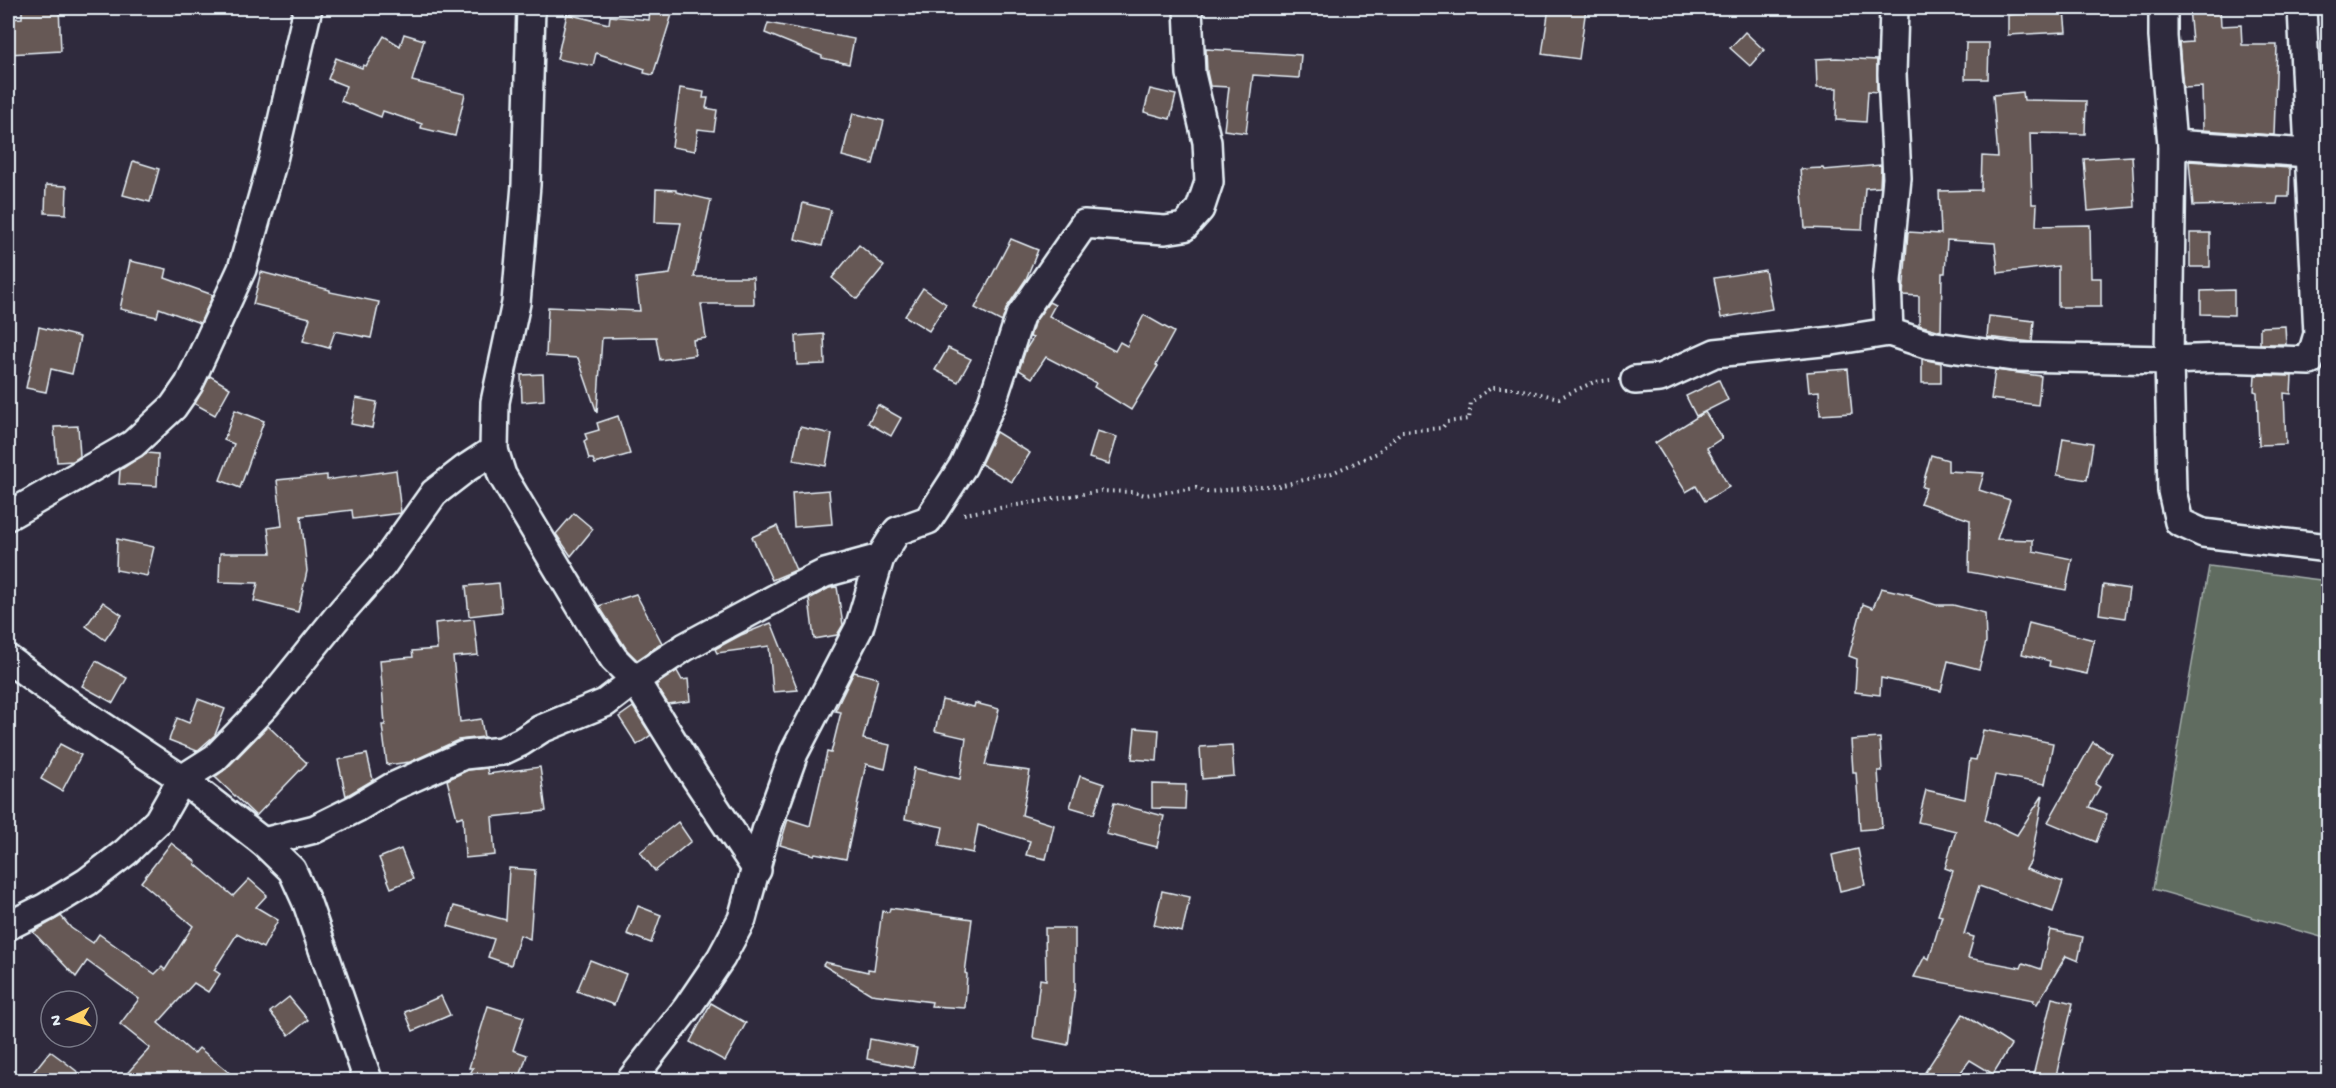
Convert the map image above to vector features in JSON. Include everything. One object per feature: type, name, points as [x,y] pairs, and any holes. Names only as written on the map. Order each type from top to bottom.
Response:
[{"type":"street","points":[[8,516],[133,444],[173,407],[189,384],[243,269],[273,160],[308,8]]},
{"type":"street","points":[[531,8],[526,185],[517,291],[495,402],[494,450],[502,475],[596,632],[614,659],[635,680],[695,777],[757,870]]},
{"type":"street","points":[[631,1080],[687,1008],[721,958],[742,919],[766,831],[794,753],[859,628],[880,558],[897,531],[928,520],[963,466],[992,402],[1020,316],[1084,224],[1165,230],[1184,227],[1200,209],[1209,182],[1207,142],[1191,74],[1188,8]]},
{"type":"street","points":[[1889,332],[1887,281],[1897,178],[1892,74],[1894,8]]},
{"type":"street","points":[[2163,8],[2163,37],[2172,144],[2169,360],[2172,491],[2179,522],[2203,533],[2328,549]]},
{"type":"street","points":[[1635,380],[1660,378],[1715,353],[1832,341],[1889,332],[1929,345],[2013,357],[2169,360],[2221,358],[2310,361],[2318,334],[2319,153],[2302,8]]},
{"type":"street","points":[[2172,144],[2319,153]]},
{"type":"street","points":[[8,926],[46,907],[87,882],[126,852],[158,821],[182,778],[214,758],[266,705],[382,566],[434,494],[465,469],[494,450]]},
{"type":"street","points":[[263,842],[315,829],[392,787],[464,755],[502,751],[541,729],[605,704],[635,680],[685,647],[787,592],[825,573],[880,558]]},
{"type":"street","points":[[8,659],[71,705],[182,778],[263,842],[292,870],[307,903],[368,1080]]},
{"type":"path","points":[[928,520],[1101,492],[1133,492],[1145,495],[1196,488],[1207,492],[1279,486],[1332,473],[1377,453],[1402,431],[1442,428],[1447,422],[1469,419],[1471,402],[1491,388],[1514,388],[1559,399],[1594,382],[1635,380]]},
{"type":"green space","points":[[2209,566],[2328,581],[2328,939],[2153,889]]},
{"type":"building","points":[[22,8],[59,8],[61,51],[8,54],[8,19],[22,18]]},
{"type":"building","points":[[650,8],[674,8],[653,75],[644,73],[645,69],[596,53],[593,66],[557,59],[567,14],[609,24],[610,16],[649,20]]},
{"type":"building","points":[[1549,8],[1586,8],[1579,59],[1542,54]]},
{"type":"building","points":[[2189,8],[2220,8],[2221,26],[2241,25],[2242,45],[2277,45],[2274,135],[2203,130],[2202,87],[2183,88],[2179,43],[2192,42]]},
{"type":"building","points":[[2064,10],[2066,32],[2008,35],[2008,15]]},
{"type":"building","points":[[768,23],[854,39],[849,64],[822,58],[822,56],[765,33]]},
{"type":"building","points":[[1745,32],[1764,50],[1750,66],[1730,48]]},
{"type":"building","points":[[404,34],[424,40],[412,81],[465,94],[455,136],[421,128],[422,124],[383,111],[381,117],[341,101],[346,86],[328,79],[336,58],[362,68],[363,65],[366,66],[384,36],[400,46]]},
{"type":"building","points":[[1966,43],[1989,43],[1988,79],[1965,79]]},
{"type":"building","points":[[1206,49],[1301,55],[1299,78],[1253,75],[1246,133],[1224,130],[1229,87],[1210,86]]},
{"type":"building","points":[[1816,59],[1877,60],[1877,92],[1868,91],[1866,122],[1836,120],[1837,88],[1817,88]]},
{"type":"building","points":[[680,88],[704,92],[703,98],[708,98],[706,108],[717,110],[714,131],[698,129],[695,151],[672,147]]},
{"type":"building","points":[[1150,89],[1176,95],[1170,119],[1144,112]]},
{"type":"building","points":[[2023,92],[2024,100],[2086,101],[2085,134],[2030,133],[2032,204],[2037,204],[2036,226],[2090,225],[2091,278],[2101,278],[2101,307],[2058,307],[2058,266],[1998,273],[1995,243],[1947,240],[1945,273],[1942,273],[1941,331],[1919,325],[1919,296],[1903,295],[1908,232],[1941,234],[1939,191],[1981,190],[1982,156],[1998,157],[1993,95]]},
{"type":"building","points":[[853,113],[884,121],[873,164],[842,156]]},
{"type":"building","points":[[2132,156],[2135,207],[2088,211],[2084,159]]},
{"type":"building","points":[[133,161],[159,169],[150,202],[123,195]]},
{"type":"building","points":[[2189,161],[2290,168],[2289,197],[2278,197],[2277,204],[2193,206]]},
{"type":"building","points":[[1881,165],[1880,187],[1865,188],[1862,230],[1805,228],[1800,169],[1823,168],[1824,170]]},
{"type":"building","points":[[46,185],[67,186],[66,214],[45,213]]},
{"type":"building","points":[[656,189],[676,190],[676,192],[711,200],[694,277],[753,277],[754,304],[701,304],[706,338],[693,340],[695,355],[660,360],[656,337],[602,338],[597,413],[578,358],[546,356],[548,307],[640,311],[636,278],[670,274],[681,223],[655,222]]},
{"type":"building","points":[[803,203],[831,210],[822,246],[795,239]]},
{"type":"building","points":[[2190,233],[2210,233],[2210,267],[2190,267]]},
{"type":"building","points":[[1011,239],[1038,250],[1026,279],[1007,307],[1002,322],[975,308]]},
{"type":"building","points":[[859,245],[884,266],[857,299],[832,278]]},
{"type":"building","points":[[130,261],[167,269],[165,278],[213,295],[200,323],[159,308],[157,317],[120,309]]},
{"type":"building","points":[[1765,270],[1772,309],[1721,318],[1714,278]]},
{"type":"building","points":[[261,272],[330,290],[330,292],[379,302],[371,338],[335,331],[329,348],[303,341],[310,318],[253,304]]},
{"type":"building","points":[[923,288],[946,304],[929,331],[905,316]]},
{"type":"building","points":[[2234,290],[2234,315],[2201,314],[2201,291]]},
{"type":"building","points":[[1049,302],[1055,305],[1049,316],[1115,351],[1120,342],[1127,346],[1144,315],[1174,332],[1156,365],[1158,366],[1131,410],[1094,387],[1096,383],[1046,357],[1032,378],[1019,370],[1026,349],[1033,338],[1030,337],[1034,323]]},
{"type":"building","points":[[1989,316],[2034,321],[2032,342],[1987,337]]},
{"type":"building","points":[[2285,326],[2286,344],[2260,344],[2260,327]]},
{"type":"building","points":[[39,327],[80,337],[72,374],[51,369],[46,392],[26,388]]},
{"type":"building","points":[[824,334],[825,364],[797,365],[796,336]]},
{"type":"building","points":[[948,348],[971,359],[958,382],[935,370]]},
{"type":"building","points":[[1922,359],[1941,363],[1941,383],[1922,383]]},
{"type":"building","points":[[1848,369],[1852,413],[1820,415],[1819,391],[1809,392],[1807,372]]},
{"type":"building","points":[[1995,370],[2041,376],[2038,405],[1991,399]]},
{"type":"building","points":[[543,374],[544,400],[522,402],[521,375]]},
{"type":"building","points":[[2255,375],[2292,376],[2291,394],[2284,393],[2286,444],[2259,445],[2257,392],[2254,391]]},
{"type":"building","points":[[210,376],[230,388],[215,415],[195,404]]},
{"type":"building","points":[[1719,380],[1728,400],[1696,416],[1686,396]]},
{"type":"building","points":[[356,398],[377,402],[372,428],[351,424]]},
{"type":"building","points":[[878,405],[901,418],[891,436],[868,423]]},
{"type":"building","points":[[235,410],[264,421],[240,488],[220,480],[234,444],[224,440]]},
{"type":"building","points":[[1705,412],[1722,438],[1707,448],[1729,487],[1705,501],[1696,486],[1686,492],[1655,443]]},
{"type":"building","points":[[618,416],[630,454],[595,464],[593,459],[589,459],[584,441],[587,439],[585,434],[599,430],[597,423]]},
{"type":"building","points":[[78,426],[80,456],[73,461],[57,462],[54,427]]},
{"type":"building","points":[[800,427],[832,434],[826,466],[793,460]]},
{"type":"building","points":[[1097,431],[1117,437],[1109,464],[1089,458]]},
{"type":"building","points":[[996,432],[1030,453],[1012,482],[981,464]]},
{"type":"building","points":[[2063,438],[2093,443],[2087,480],[2057,475]]},
{"type":"building","points":[[146,453],[158,454],[157,486],[119,484],[120,470]]},
{"type":"building","points":[[1931,455],[1948,460],[1948,471],[1984,473],[1979,490],[2010,500],[1997,539],[2033,540],[2033,551],[2072,559],[2066,590],[1969,572],[1970,520],[1920,503],[1926,488],[1922,487]]},
{"type":"building","points":[[396,470],[401,513],[353,519],[352,510],[301,516],[307,571],[298,612],[254,601],[258,583],[219,582],[220,553],[271,553],[268,528],[282,526],[277,480],[327,475],[327,480]]},
{"type":"building","points":[[829,490],[832,524],[794,527],[792,493]]},
{"type":"building","points":[[574,513],[593,529],[571,556],[556,534]]},
{"type":"building","points":[[777,526],[796,570],[772,580],[752,537]]},
{"type":"building","points":[[117,539],[154,547],[147,576],[116,570]]},
{"type":"building","points":[[499,583],[502,612],[469,616],[466,586]]},
{"type":"building","points":[[2103,585],[2129,589],[2125,618],[2099,614]]},
{"type":"building","points":[[837,587],[843,625],[837,635],[814,639],[809,599],[829,588]]},
{"type":"building","points":[[1881,588],[1912,595],[1911,597],[1936,605],[1953,605],[1985,613],[1986,642],[1979,669],[1948,661],[1941,691],[1881,678],[1880,695],[1855,692],[1857,659],[1849,656],[1863,604],[1873,608]]},
{"type":"building","points":[[636,594],[662,643],[637,660],[627,650],[599,606]]},
{"type":"building","points":[[103,602],[122,615],[105,640],[86,626]]},
{"type":"building","points":[[474,619],[478,655],[453,657],[460,722],[481,719],[484,737],[458,740],[410,762],[387,765],[382,725],[385,725],[380,660],[413,657],[412,651],[437,649],[435,623]]},
{"type":"building","points":[[771,623],[798,690],[773,692],[769,646],[717,653],[715,649]]},
{"type":"building","points":[[2029,623],[2094,640],[2087,674],[2049,666],[2050,661],[2022,654]]},
{"type":"building","points":[[96,661],[127,678],[113,703],[82,686]]},
{"type":"building","points":[[677,671],[682,680],[688,679],[690,701],[668,704],[656,685]]},
{"type":"building","points":[[854,672],[878,678],[863,739],[890,745],[885,769],[866,764],[846,859],[815,853],[814,855],[780,845],[788,819],[810,826],[827,752],[831,753],[841,712],[835,711]]},
{"type":"building","points":[[198,699],[225,709],[215,735],[197,751],[169,740],[177,718],[189,723]]},
{"type":"building","points":[[942,700],[974,707],[975,703],[999,709],[985,765],[1030,771],[1022,815],[1054,825],[1046,859],[1026,855],[1030,841],[978,825],[973,853],[939,846],[943,827],[905,819],[914,768],[960,779],[966,738],[935,731]]},
{"type":"building","points":[[633,707],[651,735],[637,745],[619,717]]},
{"type":"building","points":[[268,726],[307,763],[256,816],[215,777],[226,769]]},
{"type":"building","points":[[1135,728],[1159,730],[1157,761],[1132,759]]},
{"type":"building","points":[[1983,730],[2053,743],[2045,784],[1995,775],[1985,820],[2017,835],[2043,795],[2031,861],[2026,869],[2063,882],[2053,912],[1979,886],[1964,934],[1974,937],[1968,958],[2021,968],[2023,963],[2041,969],[2050,930],[2083,937],[2078,961],[2066,956],[2037,1004],[2033,1002],[2034,1000],[1914,977],[1925,956],[1929,959],[1942,916],[1938,915],[1953,871],[1945,868],[1956,831],[1918,822],[1926,790],[1965,799],[1970,759],[1976,760]]},
{"type":"building","points":[[1880,738],[1882,771],[1878,771],[1882,828],[1860,830],[1851,740]]},
{"type":"building","points":[[2093,742],[2112,753],[2095,784],[2100,787],[2089,807],[2107,814],[2096,842],[2048,822]]},
{"type":"building","points":[[60,744],[81,755],[62,791],[41,779]]},
{"type":"building","points":[[1232,745],[1234,776],[1202,779],[1200,747]]},
{"type":"building","points":[[367,754],[373,780],[346,796],[338,760]]},
{"type":"building","points":[[540,767],[546,811],[492,817],[495,855],[465,858],[463,816],[457,818],[447,780],[468,770],[487,768],[488,774]]},
{"type":"building","points":[[1080,776],[1104,784],[1094,814],[1070,807]]},
{"type":"building","points":[[1152,784],[1186,785],[1185,809],[1152,808]]},
{"type":"building","points":[[1114,803],[1164,816],[1157,847],[1106,834]]},
{"type":"building","points":[[678,822],[691,841],[655,871],[640,852]]},
{"type":"building","points":[[171,843],[196,862],[195,864],[233,896],[249,879],[267,895],[256,907],[278,920],[263,948],[237,934],[214,970],[220,974],[208,992],[194,983],[158,1023],[194,1054],[199,1048],[238,1080],[121,1080],[150,1048],[120,1024],[139,999],[87,961],[76,977],[33,932],[61,916],[71,928],[93,943],[99,934],[155,974],[162,967],[165,970],[193,926],[141,882]]},
{"type":"building","points":[[401,849],[413,879],[391,888],[379,858]]},
{"type":"building","points":[[1858,849],[1865,885],[1840,891],[1832,855]]},
{"type":"building","points":[[509,868],[535,870],[530,939],[520,935],[511,965],[488,957],[494,939],[448,926],[454,906],[506,920]]},
{"type":"building","points":[[1162,891],[1190,897],[1182,932],[1154,925]]},
{"type":"building","points":[[638,906],[661,915],[651,943],[627,934]]},
{"type":"building","points":[[890,908],[972,919],[965,973],[967,974],[965,1008],[931,1006],[932,1002],[871,994],[823,965],[825,962],[868,972],[868,969],[874,970],[882,911],[889,912]]},
{"type":"building","points":[[1045,928],[1075,928],[1075,987],[1068,1045],[1033,1038],[1040,979],[1046,980]]},
{"type":"building","points":[[590,960],[626,974],[614,1005],[577,991]]},
{"type":"building","points":[[441,996],[450,1015],[413,1031],[405,1012]]},
{"type":"building","points":[[289,997],[308,1020],[289,1035],[270,1012]]},
{"type":"building","points":[[2052,998],[2073,1003],[2055,1080],[2032,1080]]},
{"type":"building","points":[[711,1003],[746,1023],[725,1061],[690,1042]]},
{"type":"building","points":[[488,1006],[524,1017],[513,1050],[527,1055],[519,1080],[467,1080],[473,1068],[469,1068]]},
{"type":"building","points":[[1963,1014],[2011,1045],[1993,1074],[1970,1060],[1955,1080],[1936,1080],[1925,1072]]},
{"type":"building","points":[[870,1039],[917,1048],[913,1068],[867,1059]]},
{"type":"building","points":[[50,1051],[65,1062],[88,1080],[27,1080]]}]
